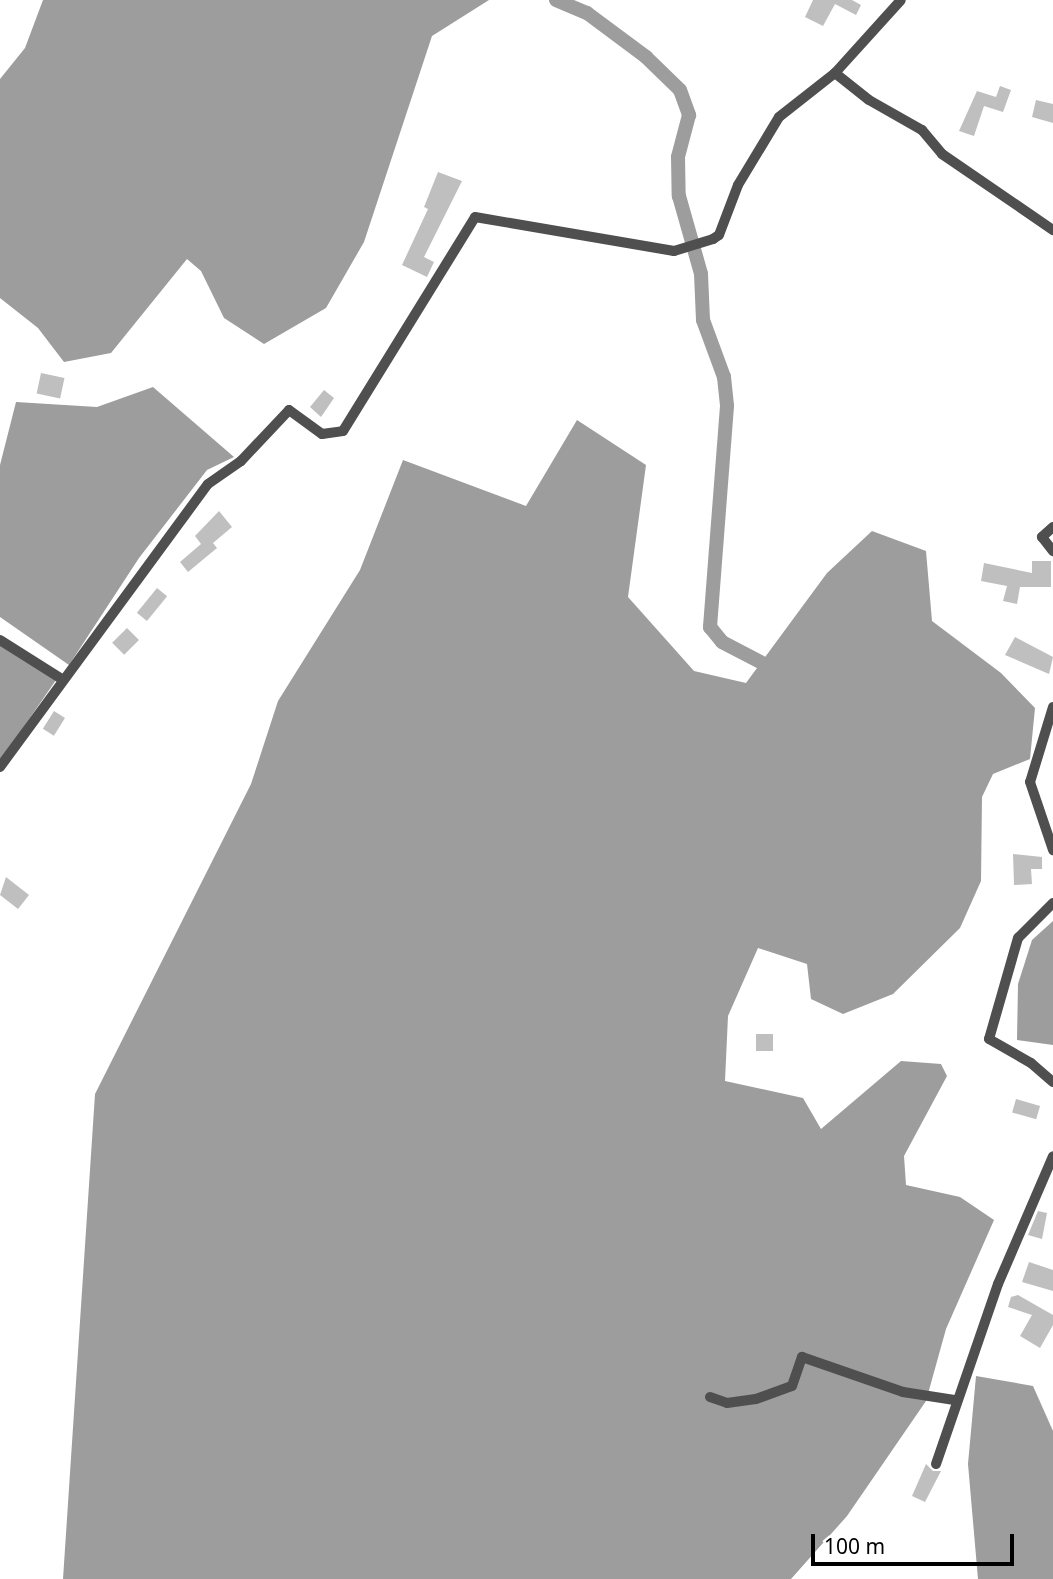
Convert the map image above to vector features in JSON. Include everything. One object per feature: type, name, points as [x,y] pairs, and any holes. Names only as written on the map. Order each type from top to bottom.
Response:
[{"type":"street","points":[[0,767],[62,679],[208,484],[241,461],[289,410],[322,434],[343,431],[475,217],[674,251],[713,239],[719,235],[738,185],[779,117],[835,73],[901,0]]},
{"type":"street","points":[[835,73],[869,100],[922,130],[942,155],[1053,230]]},
{"type":"street","points":[[1053,527],[1042,537],[1053,551]]},
{"type":"street","points":[[0,640],[62,679]]},
{"type":"street","points":[[1053,707],[1030,782],[1053,850]]},
{"type":"street","points":[[1053,904],[1018,938],[989,1039],[1031,1063],[1053,1082]]},
{"type":"street","points":[[936,1464],[954,1400],[1053,1156]]},
{"type":"street","points":[[710,1397],[727,1403],[756,1399],[792,1386],[802,1357],[903,1392],[954,1400]]},
{"type":"shaded area","points":[[43,0],[489,0],[432,36],[364,242],[326,308],[264,344],[224,318],[201,271],[187,259],[111,353],[64,362],[38,328],[0,298],[0,79],[25,48]]},
{"type":"shaded area","points":[[153,387],[234,457],[207,470],[139,558],[69,665],[0,617],[0,465],[16,402],[97,407]]},
{"type":"shaded area","points":[[577,420],[646,465],[628,597],[694,671],[746,683],[827,573],[872,531],[926,551],[932,621],[1001,673],[1035,708],[1030,759],[993,774],[982,797],[981,881],[960,928],[893,994],[843,1014],[811,999],[807,964],[758,948],[728,1016],[725,1081],[803,1098],[821,1129],[901,1061],[941,1064],[947,1076],[904,1156],[906,1185],[960,1197],[994,1220],[946,1329],[926,1401],[847,1516],[791,1579],[63,1579],[95,1094],[251,784],[278,701],[360,570],[403,460],[526,506]]},
{"type":"shaded area","points":[[0,644],[56,680],[0,761]]},
{"type":"shaded area","points":[[1053,921],[1053,1045],[1017,1040],[1018,984],[1032,940]]},
{"type":"shaded area","points":[[976,1376],[1033,1386],[1053,1431],[1053,1579],[978,1579],[968,1464]]},
{"type":"building","points":[[813,0],[852,0],[861,5],[856,15],[835,4],[823,26],[805,17]]},
{"type":"building","points":[[1000,86],[1011,90],[1003,112],[984,106],[974,136],[959,131],[977,91],[996,97]]},
{"type":"building","points":[[1036,100],[1053,104],[1053,123],[1032,117]]},
{"type":"building","points":[[438,172],[462,181],[424,257],[434,262],[427,277],[402,265],[428,209],[424,207]]},
{"type":"building","points":[[41,373],[64,378],[60,399],[37,394]]},
{"type":"building","points":[[324,390],[334,398],[321,417],[310,407]]},
{"type":"building","points":[[219,511],[232,527],[213,543],[217,548],[188,572],[180,562],[201,544],[195,536]]},
{"type":"building","points":[[1032,561],[1051,561],[1051,587],[1020,587],[1017,604],[1003,601],[1007,586],[981,581],[984,563],[1032,573]]},
{"type":"building","points":[[157,588],[167,596],[147,621],[137,613]]},
{"type":"building","points":[[127,628],[139,640],[124,655],[112,643]]},
{"type":"building","points":[[1015,637],[1053,657],[1049,674],[1005,655]]},
{"type":"building","points":[[54,711],[65,718],[54,736],[43,729]]},
{"type":"building","points":[[1013,854],[1042,857],[1042,869],[1031,869],[1032,884],[1014,885]]},
{"type":"building","points":[[6,877],[29,895],[18,909],[0,895]]},
{"type":"building","points":[[756,1034],[773,1034],[773,1051],[756,1051]]},
{"type":"building","points":[[1016,1099],[1040,1106],[1036,1119],[1012,1112]]},
{"type":"building","points":[[1038,1211],[1047,1213],[1042,1239],[1028,1235]]},
{"type":"building","points":[[1029,1262],[1053,1270],[1053,1291],[1022,1282]]},
{"type":"building","points":[[1018,1295],[1053,1315],[1053,1325],[1040,1348],[1020,1336],[1032,1315],[1008,1307],[1011,1297]]},
{"type":"building","points":[[926,1464],[933,1471],[941,1471],[925,1502],[912,1496]]},
{"type":"waterway","points":[[556,0],[587,13],[646,57],[680,90],[689,115],[678,157],[679,196],[701,274],[703,320],[724,377],[727,406],[710,627],[722,642],[766,665],[777,663]]}]
